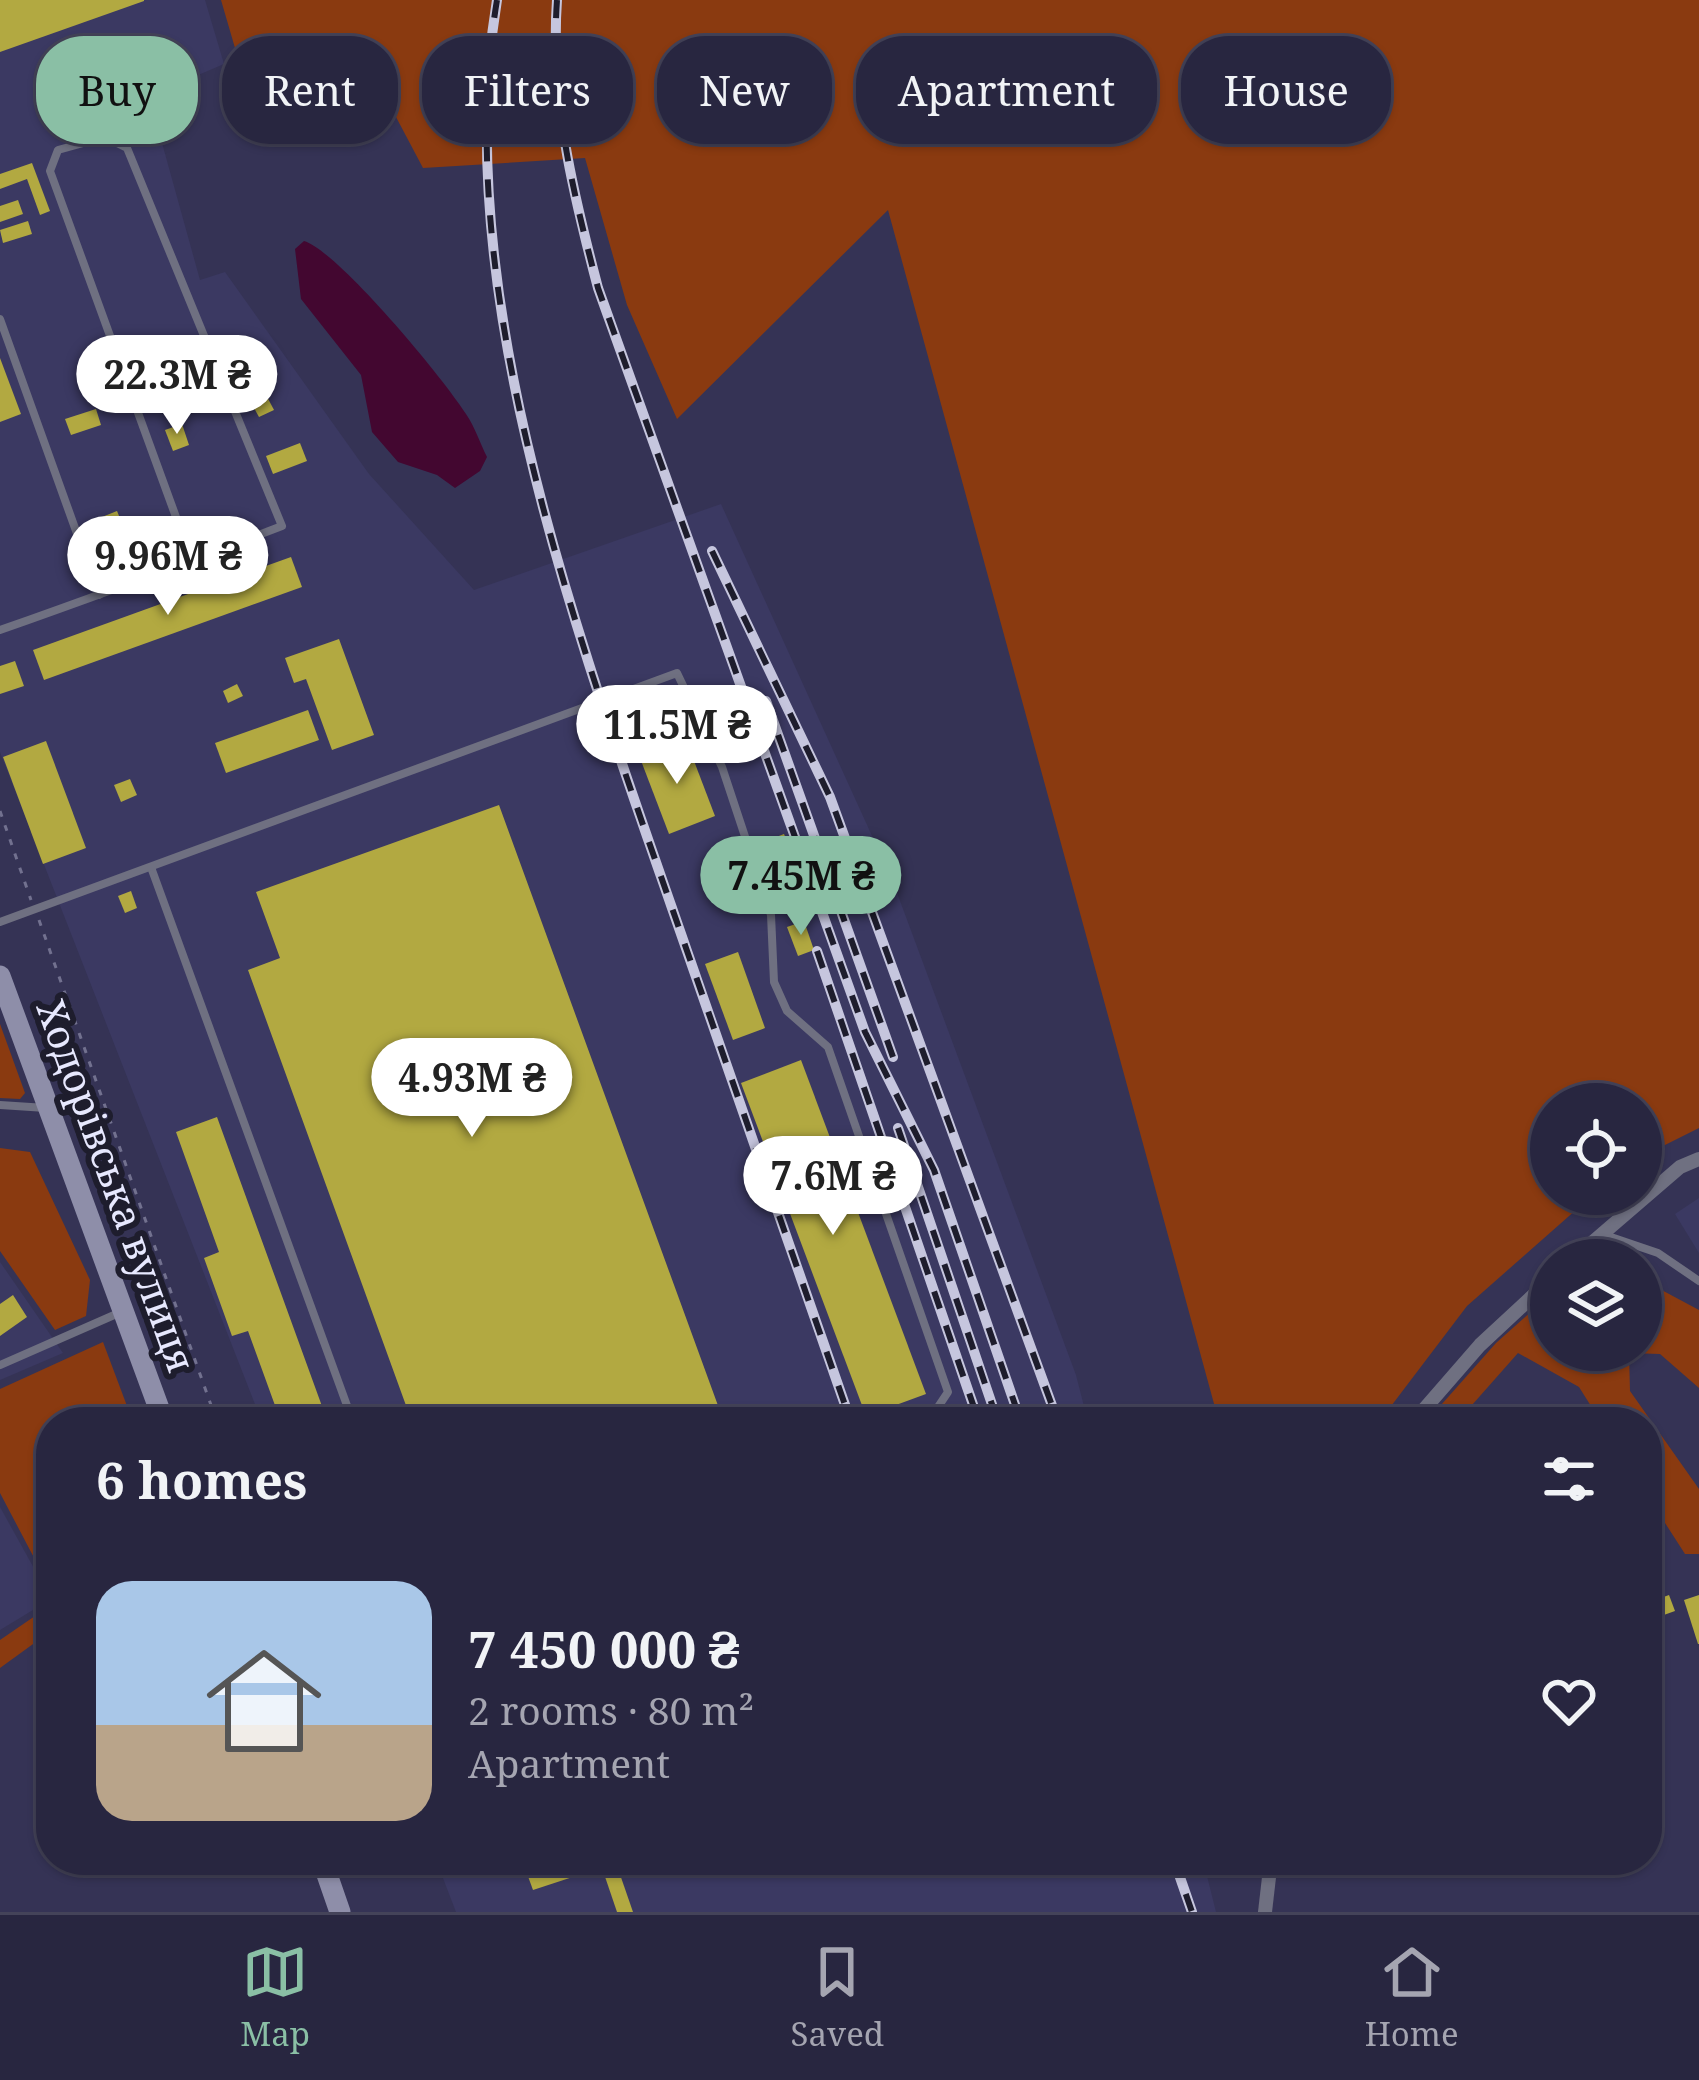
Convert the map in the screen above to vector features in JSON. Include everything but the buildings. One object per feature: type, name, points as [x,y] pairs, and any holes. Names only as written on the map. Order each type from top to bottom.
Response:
[{"type":"main road","name":"Ходорівська вулиця","points":[[0,976],[158,1407]]},
{"type":"main road","points":[[327,1875],[340,1912]]},
{"type":"street","points":[[1595,1239],[1680,1167],[1699,1159]]},
{"type":"street","points":[[1426,1407],[1480,1345],[1530,1299]]},
{"type":"street","points":[[1265,1912],[1269,1875]]},
{"type":"lane","points":[[0,630],[99,595],[191,561],[282,526],[127,148],[105,137],[58,150],[50,171],[191,561]]},
{"type":"lane","points":[[0,319],[99,595]]},
{"type":"lane","points":[[0,922],[152,870],[677,673],[722,767],[770,915],[774,982],[787,1011],[829,1047],[948,1392],[938,1407]]},
{"type":"lane","points":[[152,870],[348,1407]]},
{"type":"lane","points":[[0,1105],[47,1108]]},
{"type":"lane","points":[[1600,1234],[1658,1253],[1699,1281]]},
{"type":"lane","points":[[0,1365],[122,1312]]},
{"type":"path","points":[[0,811],[212,1407]]},
{"type":"shaded area","points":[[0,0],[205,0],[222,65],[198,75],[198,36],[36,36],[36,144],[162,144],[200,280],[225,272],[369,474],[474,590],[721,504],[893,882],[1084,1407],[256,1407],[0,752]]},
{"type":"shaded area","points":[[221,0],[1699,0],[1699,1128],[1662,1146],[1662,1083],[1530,1083],[1530,1215],[1570,1215],[1543,1239],[1530,1239],[1530,1250],[1467,1306],[1390,1407],[1215,1407],[888,210],[677,419],[627,305],[585,158],[423,168],[398,121],[398,36],[232,36]]},
{"type":"shaded area","points":[[304,241],[341,267],[454,397],[487,457],[480,471],[455,488],[437,475],[398,462],[372,432],[361,375],[301,299],[295,249]]},
{"type":"shaded area","points":[[0,1024],[25,1093],[20,1099],[0,1098]]},
{"type":"shaded area","points":[[0,1148],[30,1152],[90,1280],[86,1316],[55,1330],[0,1251]]},
{"type":"shaded area","points":[[1699,1198],[1699,1253],[1675,1214]]},
{"type":"shaded area","points":[[0,1262],[63,1353],[0,1380]]},
{"type":"shaded area","points":[[1662,1290],[1699,1310],[1699,1388],[1662,1356]]},
{"type":"shaded area","points":[[1530,1313],[1530,1360],[1518,1353],[1470,1407],[1439,1407]]},
{"type":"shaded area","points":[[103,1342],[127,1407],[36,1407],[36,1561],[0,1493],[0,1389]]},
{"type":"shaded area","points":[[1550,1371],[1629,1371],[1630,1391],[1641,1407],[1592,1407],[1579,1387]]},
{"type":"shaded area","points":[[1662,1436],[1699,1489],[1699,1554],[1685,1554],[1662,1518]]},
{"type":"shaded area","points":[[0,1507],[36,1572],[36,1608],[0,1630]]},
{"type":"shaded area","points":[[36,1615],[36,1642],[0,1668],[0,1640]]},
{"type":"shaded area","points":[[442,1875],[1207,1875],[1216,1912],[456,1912]]},
{"type":"railway","points":[[497,0],[487,111],[491,225],[506,343],[531,461],[598,693],[846,1407]]},
{"type":"railway","points":[[557,0],[560,110],[598,288],[865,1032],[934,1170],[1016,1407]]},
{"type":"railway","points":[[712,551],[830,797],[1053,1407]]},
{"type":"railway","points":[[766,701],[893,1057]]},
{"type":"railway","points":[[817,951],[974,1407]]},
{"type":"railway","points":[[898,1128],[993,1407]]},
{"type":"railway","points":[[1179,1875],[1192,1912]]}]
